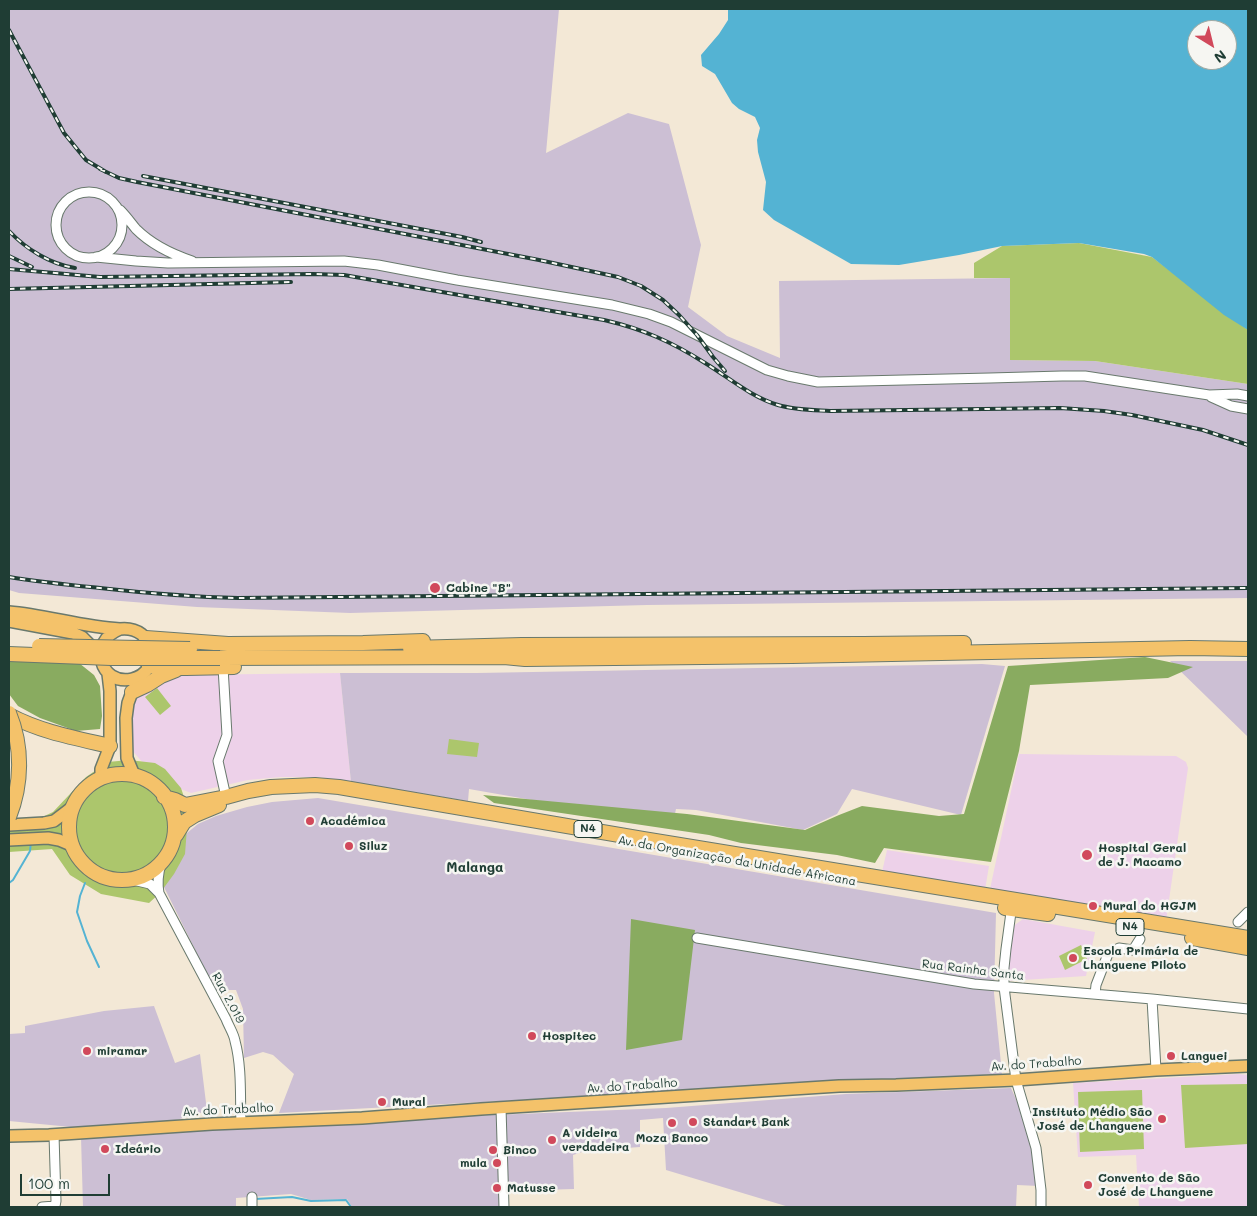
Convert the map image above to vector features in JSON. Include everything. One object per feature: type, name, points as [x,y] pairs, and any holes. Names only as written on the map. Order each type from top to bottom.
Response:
[{"type":"highway","points":[[146,638],[228,644],[363,643],[440,640],[522,645]]},
{"type":"highway","points":[[9,646],[221,658],[374,649],[522,645],[1248,641]]},
{"type":"highway","points":[[9,654],[111,658],[504,657],[525,659],[1190,648],[1248,650]]},
{"type":"highway","points":[[132,692],[166,673],[221,658]]},
{"type":"highway","points":[[146,670],[186,668]]},
{"type":"highway","points":[[9,714],[23,723],[44,730],[110,746]]},
{"type":"highway","points":[[9,714],[16,736],[19,758],[19,779],[9,817]]},
{"type":"highway","points":[[124,773],[134,775],[150,784],[164,797],[171,808],[175,820],[176,835],[172,848],[161,864],[148,874],[133,880],[120,881],[103,878],[84,865],[71,845],[69,824],[71,808],[82,790],[90,783],[101,778],[124,773]]},
{"type":"highway","name":"Av. da Organização da Unidade Africana","points":[[164,797],[185,805],[226,798],[248,791],[271,787],[315,785],[339,787],[653,840],[1248,948]]},
{"type":"highway","name":"Av. da Organização da Unidade Africana","points":[[176,835],[184,822],[195,815],[225,803],[293,793],[311,793],[345,796],[1012,904]]},
{"type":"highway","name":"N4","points":[[1012,904],[1030,902],[1248,938]]},
{"type":"main road","points":[[9,612],[27,613],[89,626],[120,629]]},
{"type":"main road","points":[[9,621],[72,633],[82,637],[100,654]]},
{"type":"main road","points":[[101,778],[101,769],[110,746],[110,691],[108,674],[100,654],[106,638],[115,631],[126,628],[137,631],[146,638],[152,655],[128,703],[126,752],[134,775]]},
{"type":"main road","points":[[108,674],[126,680],[134,679],[146,670]]},
{"type":"main road","points":[[9,826],[44,824],[54,821],[71,808]]},
{"type":"main road","points":[[9,840],[48,838],[71,845]]},
{"type":"main road","name":"Av. do Trabalho","points":[[13,1136],[362,1118],[839,1086],[1016,1080],[1156,1070],[1248,1066]]},
{"type":"street","points":[[199,263],[168,252],[156,245],[136,229],[105,196],[97,193],[88,192],[70,198],[58,215],[56,223],[60,240],[65,248],[84,257],[168,264],[344,261],[378,265],[612,305],[649,314],[671,322],[768,370],[810,381],[842,382],[1085,376],[1209,396],[1236,394],[1248,396]]},
{"type":"street","points":[[96,257],[113,247],[120,235],[122,222],[118,209],[114,204]]},
{"type":"street","points":[[1209,396],[1231,406],[1248,409]]},
{"type":"street","points":[[221,658],[227,735],[218,761],[226,798]]},
{"type":"street","points":[[159,893],[157,883],[161,864]]},
{"type":"street","points":[[133,880],[150,884],[159,893]]},
{"type":"street","name":"Rua 2.019","points":[[159,893],[235,1039],[239,1070],[241,1123]]},
{"type":"street","points":[[1012,904],[1004,968],[1004,987],[1016,1080],[1036,1148],[1041,1207]]},
{"type":"street","points":[[1238,922],[1248,912]]},
{"type":"street","name":"Rua Rainha Santa","points":[[697,938],[952,982],[1248,1009]]},
{"type":"street","points":[[1095,994],[1096,985],[1108,954],[1119,948],[1133,950],[1140,939]]},
{"type":"street","points":[[1152,999],[1156,1070]]},
{"type":"street","points":[[501,1108],[504,1207]]},
{"type":"street","points":[[42,1207],[55,1206],[56,1201],[54,1135]]},
{"type":"street","points":[[252,1197],[252,1207]]},
{"type":"shaded area","points":[[9,9],[559,9],[546,153],[628,113],[669,124],[701,245],[688,307],[727,336],[780,358],[779,281],[1010,278],[1011,360],[1095,361],[1248,384],[1248,598],[647,605],[350,613],[197,607],[19,593],[9,590]]},
{"type":"shaded area","points":[[1170,661],[1248,661],[1248,737]]},
{"type":"shaded area","points":[[982,664],[1005,666],[961,815],[852,789],[837,814],[803,830],[696,810],[676,809],[674,818],[532,800],[469,789],[468,801],[351,782],[340,673],[477,673]]},
{"type":"shaded area","points":[[340,673],[351,782],[319,777],[281,777],[248,780],[191,793],[158,780],[130,748],[130,715],[137,697],[162,680],[182,675]]},
{"type":"shaded area","name":"Hospital Geral de J. Macamo","points":[[1019,754],[1176,756],[1186,762],[1188,768],[1166,921],[1015,892],[990,889]]},
{"type":"shaded area","points":[[318,798],[996,913],[994,993],[1002,1074],[279,1113],[294,1074],[273,1055],[263,1052],[244,1058],[243,1009],[236,990],[215,990],[161,881],[187,833],[198,824],[216,816],[247,807],[272,802]]},
{"type":"shaded area","points":[[887,850],[989,866],[985,890],[882,872]]},
{"type":"shaded area","points":[[1023,919],[1095,932],[1086,976],[1007,981],[1012,927]]},
{"type":"shaded area","points":[[154,1006],[175,1063],[200,1054],[207,1111],[156,1126],[102,1130],[9,1121],[9,1034],[25,1033],[25,1026],[104,1011]]},
{"type":"shaded area","name":"Instituto Médio São José de Lhanguene","points":[[1248,1075],[1248,1207],[1139,1207],[1136,1155],[1078,1157],[1073,1083]]},
{"type":"shaded area","points":[[1011,1088],[1031,1133],[1039,1186],[1017,1185],[1016,1207],[789,1207],[666,1170],[663,1118],[640,1120],[640,1147],[585,1151],[573,1155],[574,1189],[507,1191],[506,1207],[352,1207],[347,1199],[311,1200],[291,1194],[236,1198],[236,1207],[83,1207],[81,1137],[224,1126],[666,1108],[846,1094]]},
{"type":"green space","points":[[1079,243],[1152,257],[1248,330],[1248,384],[1095,361],[1010,360],[1010,278],[974,278],[974,263],[1002,246]]},
{"type":"green space","points":[[1145,657],[1193,667],[1168,678],[1030,685],[1019,751],[991,862],[884,848],[875,863],[837,855],[741,843],[709,835],[494,803],[483,795],[687,814],[805,830],[862,806],[939,816],[964,814],[1008,666]]},
{"type":"green space","points":[[33,660],[79,663],[94,675],[100,686],[102,716],[100,729],[76,731],[40,718],[18,706],[9,694],[9,661]]},
{"type":"green space","points":[[157,688],[171,706],[160,715],[145,697]]},
{"type":"green space","points":[[449,739],[479,743],[477,757],[447,754]]},
{"type":"green space","points":[[129,760],[155,763],[165,769],[181,788],[187,806],[185,854],[174,874],[160,893],[149,903],[101,894],[70,875],[52,849],[9,852],[9,821],[36,820],[53,812],[86,777],[108,762]]},
{"type":"green space","points":[[631,919],[695,930],[682,1040],[626,1050]]},
{"type":"green space","name":"Escola Primária de Lhanguene Piloto","points":[[1081,945],[1087,959],[1065,970],[1059,956]]},
{"type":"green space","points":[[1248,1084],[1248,1144],[1185,1148],[1181,1085]]},
{"type":"green space","points":[[1142,1090],[1144,1149],[1080,1152],[1078,1092]]},
{"type":"water","points":[[728,9],[1248,9],[1248,330],[1224,315],[1152,257],[1079,243],[1002,246],[899,265],[851,264],[774,220],[763,210],[766,182],[758,152],[757,140],[760,128],[755,117],[732,103],[715,74],[702,66],[701,55],[728,20]]},
{"type":"waterway","points":[[9,883],[13,880],[30,851],[31,842]]},
{"type":"waterway","points":[[85,883],[77,912],[99,967]]},
{"type":"waterway","points":[[255,1199],[292,1197],[311,1201],[346,1200],[351,1207]]},
{"type":"railway","points":[[9,30],[64,133],[86,160],[106,172]]},
{"type":"railway","points":[[100,169],[119,178],[137,182],[618,277],[641,286],[663,300],[697,335],[725,371]]},
{"type":"railway","points":[[143,176],[481,242]]},
{"type":"railway","points":[[9,231],[39,255],[75,268]]},
{"type":"railway","points":[[9,256],[32,267]]},
{"type":"railway","points":[[9,269],[100,277],[344,275],[618,324],[644,332],[669,343],[693,355],[758,397],[791,408],[830,411],[1060,408],[1104,411],[1203,430],[1248,445]]},
{"type":"railway","points":[[9,289],[291,282]]},
{"type":"railway","points":[[9,577],[134,592],[238,598],[1248,588]]},
{"type":"place","name":"Cabine \"B\"","points":[[435,588]]},
{"type":"place","name":"Académica","points":[[310,821]]},
{"type":"place","name":"Siluz","points":[[349,846]]},
{"type":"place","name":"Hospital Geral de J. Macamo","points":[[1087,855]]},
{"type":"place","name":"Mural do HGJM","points":[[1093,906]]},
{"type":"place","name":"Escola Primária de Lhanguene Piloto","points":[[1073,958]]},
{"type":"place","name":"Hospitec","points":[[532,1036]]},
{"type":"place","name":"miramar","points":[[87,1051]]},
{"type":"place","name":"Languei","points":[[1171,1056]]},
{"type":"place","name":"Mural","points":[[382,1102]]},
{"type":"place","name":"Instituto Médio São José de Lhanguene","points":[[1162,1119]]},
{"type":"place","name":"Standart Bank","points":[[693,1122]]},
{"type":"place","name":"Moza Banco","points":[[672,1123]]},
{"type":"place","name":"A videira verdadeira","points":[[552,1140]]},
{"type":"place","name":"Ideário","points":[[105,1149]]},
{"type":"place","name":"Binco","points":[[493,1150]]},
{"type":"place","name":"mula","points":[[497,1163]]},
{"type":"place","name":"Convento de São José de Lhanguene","points":[[1088,1185]]},
{"type":"place","name":"Matusse","points":[[497,1188]]},
{"type":"district","name":"Malanga","points":[[475,868]]}]
